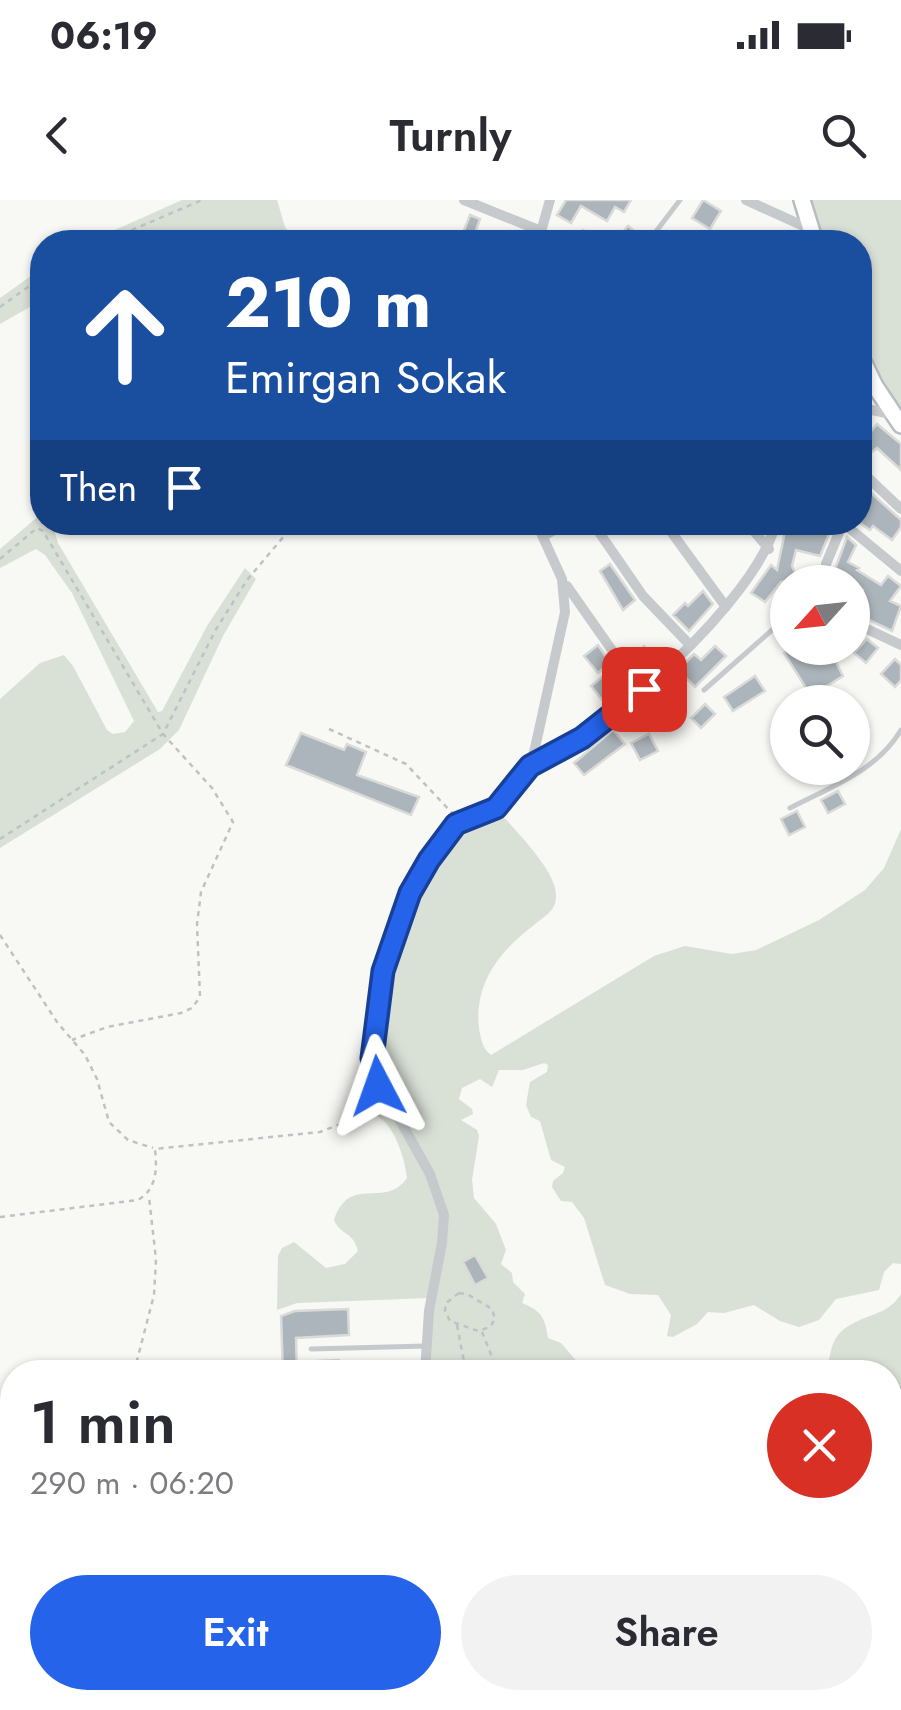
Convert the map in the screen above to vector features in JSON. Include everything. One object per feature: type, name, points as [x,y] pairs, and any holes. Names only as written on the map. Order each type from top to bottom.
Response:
[{"type":"street","points":[[464,200],[526,230]]},
{"type":"street","points":[[541,230],[550,200]]},
{"type":"street","points":[[746,200],[802,230]]},
{"type":"street","points":[[802,200],[811,230]]},
{"type":"street","points":[[872,377],[896,420]]},
{"type":"street","points":[[872,410],[896,420]]},
{"type":"street","points":[[872,482],[901,509]]},
{"type":"street","points":[[601,535],[643,596],[689,644]]},
{"type":"street","points":[[674,535],[726,606]]},
{"type":"street","points":[[757,535],[768,549]]},
{"type":"street","points":[[425,1360],[444,1215],[439,1195],[414,1145],[378,1086],[372,1058],[390,944],[418,877],[444,838],[460,822],[496,808],[530,766],[582,738],[644,689],[726,606],[768,549],[772,535]]},
{"type":"street","points":[[826,565],[838,535]]},
{"type":"street","points":[[859,535],[901,570]]},
{"type":"street","points":[[543,536],[562,579],[644,689]]},
{"type":"street","points":[[530,766],[563,630],[562,579]]},
{"type":"street","points":[[870,630],[897,643],[901,628]]},
{"type":"lane","points":[[657,230],[680,200]]},
{"type":"lane","points":[[704,690],[770,632]]},
{"type":"lane","points":[[790,808],[871,764],[886,752],[901,730]]},
{"type":"lane","points":[[310,1349],[426,1346]]},
{"type":"path","points":[[132,230],[202,200]]},
{"type":"path","points":[[0,307],[30,286]]},
{"type":"path","points":[[0,559],[30,533]]},
{"type":"path","points":[[46,535],[163,734],[203,776],[233,822],[201,892],[197,924],[200,997],[192,1008],[181,1014],[106,1027],[72,1040]]},
{"type":"path","points":[[0,839],[163,734],[215,630],[247,580],[285,535]]},
{"type":"path","points":[[329,729],[406,764],[460,822]]},
{"type":"path","points":[[0,935],[92,1068],[110,1122],[128,1140],[155,1149],[320,1132],[356,1118],[378,1086]]},
{"type":"path","points":[[0,1217],[138,1200],[153,1186],[155,1149]]},
{"type":"path","points":[[137,1360],[154,1295],[156,1259],[148,1194]]},
{"type":"path","points":[[464,1293],[494,1312],[493,1325],[482,1331],[457,1325],[448,1318],[445,1306],[452,1296],[464,1293]]},
{"type":"path","points":[[457,1325],[464,1360]]},
{"type":"path","points":[[482,1331],[493,1360]]},
{"type":"shaded area","points":[[182,200],[277,200],[287,230],[115,230]]},
{"type":"shaded area","points":[[802,200],[901,200],[901,425],[872,375],[872,230],[811,230]]},
{"type":"shaded area","points":[[30,277],[30,307],[0,324],[0,298]]},
{"type":"shaded area","points":[[30,523],[30,535],[56,535],[158,712],[245,568],[256,579],[223,636],[179,730],[160,749],[0,848],[0,699],[40,663],[64,655],[107,730],[113,734],[125,732],[134,721],[72,593],[45,555],[36,549],[0,568],[0,549]]},
{"type":"shaded area","points":[[496,808],[542,862],[556,896],[552,909],[510,946],[485,982],[479,1028],[491,1055],[654,956],[685,946],[732,954],[756,950],[819,920],[865,890],[884,868],[901,829],[901,1264],[893,1263],[884,1272],[879,1290],[836,1299],[819,1320],[799,1327],[754,1305],[724,1313],[708,1312],[697,1324],[673,1337],[667,1336],[671,1315],[658,1295],[630,1294],[605,1285],[584,1218],[572,1202],[561,1201],[552,1187],[565,1167],[551,1160],[540,1121],[531,1117],[526,1105],[530,1082],[547,1072],[548,1065],[544,1063],[523,1070],[499,1070],[492,1087],[480,1079],[462,1088],[459,1099],[473,1114],[461,1120],[477,1130],[479,1136],[472,1180],[474,1198],[496,1224],[506,1250],[501,1264],[525,1294],[522,1303],[541,1316],[548,1338],[561,1343],[576,1360],[426,1360],[430,1298],[297,1303],[277,1310],[278,1256],[282,1248],[294,1242],[326,1268],[345,1264],[358,1251],[334,1220],[341,1206],[358,1194],[389,1191],[407,1178],[391,1129],[380,1118],[358,1110],[373,1057],[374,1031],[400,917],[456,824]]},
{"type":"shaded area","points":[[901,1294],[901,1360],[828,1360],[833,1343],[847,1327],[895,1302]]},
{"type":"building","points":[[566,200],[631,200],[624,212],[615,207],[607,221],[581,206],[571,223],[557,215]]},
{"type":"building","points":[[703,200],[721,211],[710,229],[692,218]]},
{"type":"building","points":[[470,215],[480,219],[476,230],[464,230]]},
{"type":"building","points":[[877,424],[901,444],[901,470],[877,448],[872,452],[872,430]]},
{"type":"building","points":[[872,494],[901,520],[892,540],[873,526]]},
{"type":"building","points":[[784,535],[829,535],[820,556],[796,550],[792,565],[778,565]]},
{"type":"building","points":[[847,537],[856,545],[848,562],[854,565],[837,565]]},
{"type":"building","points":[[610,564],[635,600],[623,610],[600,571]]},
{"type":"building","points":[[770,566],[770,596],[765,602],[751,593]]},
{"type":"building","points":[[888,576],[901,586],[890,601],[901,606],[892,631],[870,621],[870,578],[881,585]]},
{"type":"building","points":[[703,591],[713,604],[689,631],[673,615]]},
{"type":"building","points":[[870,641],[878,648],[870,658]]},
{"type":"building","points":[[598,645],[610,663],[598,673],[584,656]]},
{"type":"building","points":[[644,646],[657,661],[642,674],[629,659]]},
{"type":"building","points":[[715,646],[726,656],[695,687],[678,670],[694,654],[701,660]]},
{"type":"building","points":[[895,659],[901,665],[901,680],[895,687],[881,674]]},
{"type":"building","points":[[792,665],[838,665],[843,676],[829,685],[804,685]]},
{"type":"building","points":[[607,673],[624,693],[608,707],[591,686]]},
{"type":"building","points":[[755,676],[765,691],[733,711],[724,697]]},
{"type":"building","points":[[660,688],[674,704],[639,729],[628,717]]},
{"type":"building","points":[[705,704],[715,714],[701,728],[691,718]]},
{"type":"building","points":[[613,730],[625,744],[584,775],[574,763]]},
{"type":"building","points":[[301,733],[344,750],[347,744],[366,752],[357,775],[419,797],[411,815],[286,765]]},
{"type":"building","points":[[649,734],[658,751],[640,760],[631,743]]},
{"type":"building","points":[[838,791],[845,804],[828,813],[821,800]]},
{"type":"building","points":[[797,811],[805,827],[789,835],[781,819]]},
{"type":"building","points":[[475,1255],[488,1278],[475,1285],[463,1262]]},
{"type":"building","points":[[348,1309],[349,1335],[296,1338],[297,1360],[283,1360],[281,1316],[295,1311]]},
{"type":"route","points":[[378,1086],[372,1058],[383,971],[410,893],[429,860],[456,824],[496,808],[530,766],[582,738],[644,689]]}]
